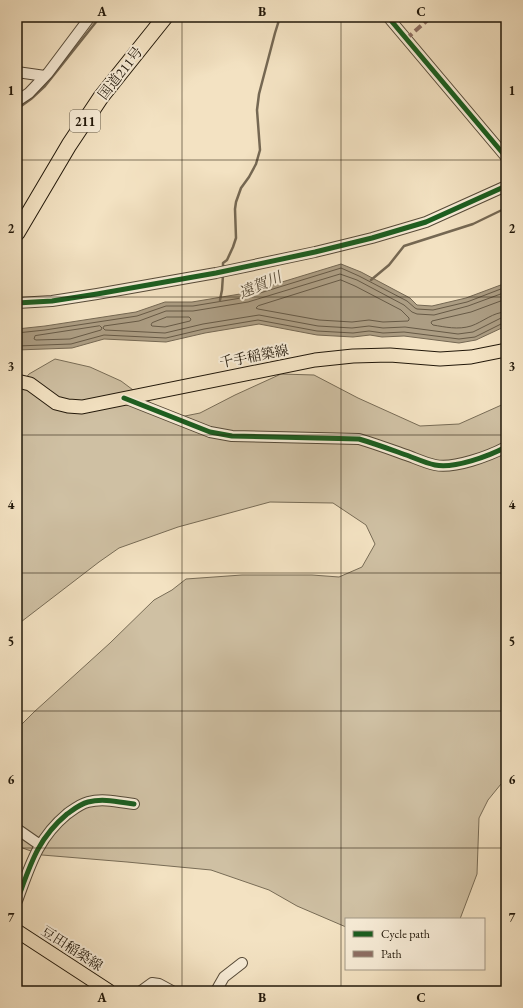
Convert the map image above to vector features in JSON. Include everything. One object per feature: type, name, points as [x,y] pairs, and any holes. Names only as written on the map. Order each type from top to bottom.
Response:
[{"type":"highway","name":"国道211号","points":[[17,233],[69,145],[101,96],[165,17]]},
{"type":"main road","name":"千手稲築線","points":[[17,380],[30,384],[56,403],[82,407],[315,360],[352,356],[390,355],[440,359],[471,357],[506,350]]},
{"type":"main road","name":"豆田稲築線","points":[[17,931],[109,991]]},
{"type":"street","points":[[17,101],[29,93],[45,76],[90,17]]},
{"type":"street","points":[[388,17],[506,157]]},
{"type":"street","points":[[17,72],[45,76]]},
{"type":"street","points":[[17,303],[52,301],[105,293],[216,273],[315,252],[372,238],[426,222],[506,186]]},
{"type":"street","points":[[124,398],[210,432],[232,436],[359,440],[376,444],[436,466],[453,465],[472,461],[506,447]]},
{"type":"street","points":[[17,901],[32,859],[40,845],[62,818],[89,801],[100,800],[134,804]]},
{"type":"street","points":[[17,829],[40,845]]},
{"type":"street","points":[[216,991],[224,977],[242,963]]},
{"type":"street","points":[[141,991],[152,983],[159,984],[172,991]]},
{"type":"shaded area","points":[[55,359],[90,367],[121,381],[156,407],[180,417],[200,413],[281,374],[314,375],[358,398],[420,426],[459,424],[506,403],[506,780],[488,800],[479,818],[477,874],[460,918],[345,918],[345,927],[297,906],[269,890],[211,870],[42,855],[17,846],[17,729],[154,600],[172,590],[186,579],[242,575],[312,575],[339,577],[362,567],[375,544],[366,525],[333,503],[270,502],[178,527],[119,548],[17,625],[17,389],[29,374]]},
{"type":"water","points":[[341,264],[361,272],[410,298],[417,305],[432,306],[466,298],[506,283],[506,326],[476,340],[459,343],[404,336],[382,337],[370,335],[353,337],[317,335],[259,324],[205,333],[166,342],[104,339],[72,348],[17,350],[17,329],[136,312],[165,302],[192,302],[246,293]]},
{"type":"waterway","points":[[17,109],[45,86],[100,17]]},
{"type":"waterway","points":[[223,270],[223,263],[227,260],[236,238],[236,202],[241,188],[256,164],[260,150],[257,110],[259,94],[280,17]]},
{"type":"waterway","points":[[371,280],[389,265],[404,246],[473,224],[506,208]]},
{"type":"waterway","points":[[220,300],[223,275]]},
{"type":"marked path","points":[[406,39],[431,17]]},
{"type":"cycle path","points":[[388,17],[506,157]]},
{"type":"cycle path","points":[[17,303],[52,301],[97,294],[216,273],[315,252],[372,238],[426,222],[506,186]]},
{"type":"cycle path","points":[[124,398],[210,432],[232,436],[359,439],[435,465],[443,466],[471,461],[506,447]]},
{"type":"cycle path","points":[[17,901],[41,843],[48,833],[67,814],[82,804],[99,800],[134,804]]},
{"type":"water label","name":"遠賀川","points":[[260,285]]}]
